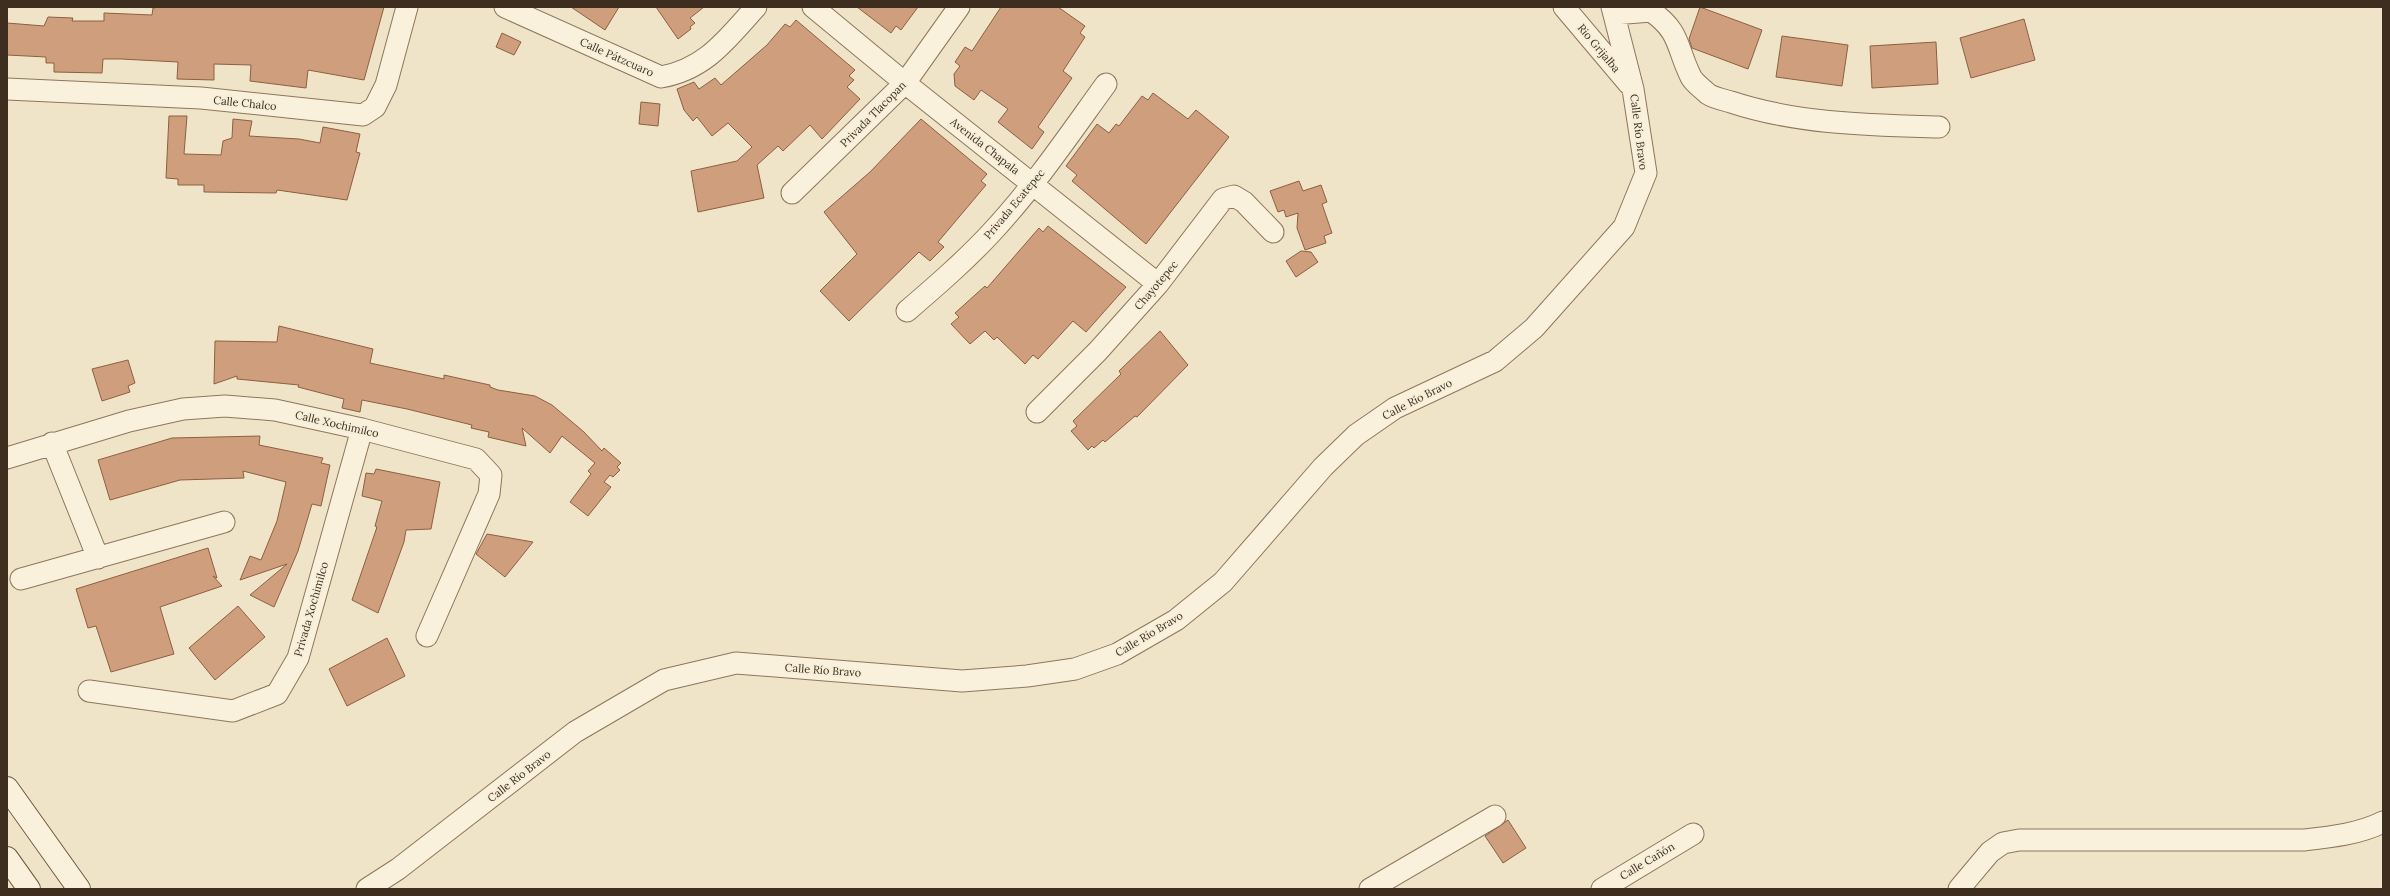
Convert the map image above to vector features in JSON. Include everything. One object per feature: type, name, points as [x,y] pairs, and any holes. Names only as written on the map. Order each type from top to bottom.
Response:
[{"type":"main road","points":[[7,788],[79,889]]},
{"type":"main road","points":[[7,858],[29,889]]},
{"type":"street","name":"Calle Chalco","points":[[7,89],[201,98],[363,115],[375,107],[386,85],[408,7]]},
{"type":"street","name":"Calle Pátzcuaro","points":[[505,7],[661,77],[680,74],[704,61],[756,7]]},
{"type":"street","name":"Avenida Chapala","points":[[813,7],[905,84],[1033,183],[1158,284]]},
{"type":"street","name":"Privada Tlacopan","points":[[792,193],[905,84],[959,7]]},
{"type":"street","name":"Rio Grijalba","points":[[1564,7],[1633,89]]},
{"type":"street","name":"Calle Río Bravo","points":[[368,889],[398,869],[575,732],[664,680],[736,663],[962,681],[1027,676],[1075,670],[1117,654],[1176,620],[1223,582],[1323,467],[1356,435],[1395,408],[1495,361],[1534,328],[1624,227],[1646,172],[1633,89],[1613,10]]},
{"type":"street","points":[[1613,10],[1651,11],[1665,21],[1676,36],[1691,78],[1710,95],[1744,107],[1807,119],[1872,125],[1939,127]]},
{"type":"street","name":"Privada Ecatepec","points":[[907,311],[969,256],[1033,183],[1106,84]]},
{"type":"street","name":"Chayotepec","points":[[1037,412],[1098,351],[1158,284],[1223,199],[1234,196],[1244,202],[1273,232]]},
{"type":"street","name":"Calle Xochimilco","points":[[7,458],[52,443],[129,421],[182,409],[225,406],[276,410],[362,429],[476,459],[491,475],[489,494],[427,636]]},
{"type":"street","name":"Privada Xochimilco","points":[[89,692],[233,710],[277,694],[298,658],[362,429]]},
{"type":"street","points":[[52,443],[98,558]]},
{"type":"street","points":[[21,579],[224,522]]},
{"type":"street","points":[[1370,889],[1495,816]]},
{"type":"street","points":[[1959,889],[1990,852],[2003,843],[2019,840],[2304,840],[2350,834],[2372,828],[2383,822]]},
{"type":"street","name":"Calle Cañón","points":[[1602,889],[1693,834]]},
{"type":"building","points":[[384,7],[364,80],[308,70],[306,88],[250,81],[251,65],[214,64],[214,80],[177,79],[178,62],[103,59],[102,73],[54,72],[54,63],[46,63],[46,57],[7,55],[7,23],[44,26],[48,17],[73,18],[72,21],[104,21],[104,13],[152,15],[153,8]]},
{"type":"building","points":[[571,7],[619,7],[605,30]]},
{"type":"building","points":[[656,7],[704,7],[690,18],[695,23],[690,27],[691,29],[678,39]]},
{"type":"building","points":[[857,7],[918,7],[901,30],[896,26],[891,33]]},
{"type":"building","points":[[1001,7],[1058,7],[1085,26],[1080,33],[1085,37],[1063,71],[1072,78],[1038,127],[1044,132],[1032,149],[998,122],[1008,109],[981,90],[974,100],[955,86],[954,74],[960,66],[955,62],[965,47],[972,51]]},
{"type":"building","points":[[1700,7],[1762,30],[1748,69],[1692,48],[1689,39]]},
{"type":"building","points":[[2024,19],[2035,60],[1971,78],[1960,38]]},
{"type":"building","points":[[796,20],[855,70],[849,76],[854,80],[847,87],[860,99],[822,139],[810,125],[783,151],[778,146],[757,165],[764,198],[698,212],[691,171],[737,161],[752,147],[728,123],[712,136],[697,117],[693,121],[684,110],[677,89],[694,82],[699,89],[715,78],[721,85],[767,45],[785,24],[790,27]]},
{"type":"building","points":[[502,33],[521,42],[514,55],[496,47]]},
{"type":"building","points":[[1782,36],[1848,45],[1842,86],[1776,77]]},
{"type":"building","points":[[1936,42],[1938,84],[1872,88],[1870,46]]},
{"type":"building","points":[[1153,93],[1188,119],[1196,110],[1229,137],[1146,244],[1072,181],[1077,175],[1066,166],[1097,124],[1109,133],[1116,124],[1119,126],[1142,96],[1148,100]]},
{"type":"building","points":[[641,102],[660,104],[658,126],[639,124]]},
{"type":"building","points":[[169,116],[187,116],[184,154],[221,155],[223,141],[232,138],[233,119],[252,121],[249,136],[299,139],[320,143],[323,127],[360,134],[356,152],[360,153],[347,200],[277,190],[276,193],[204,192],[204,185],[178,185],[178,179],[166,178]]},
{"type":"building","points":[[921,119],[987,174],[981,181],[986,185],[938,242],[944,247],[930,261],[919,252],[849,321],[820,291],[857,254],[824,212],[870,172]]},
{"type":"building","points":[[1299,181],[1303,191],[1321,185],[1327,202],[1322,204],[1332,233],[1324,236],[1326,243],[1305,250],[1297,228],[1298,213],[1286,217],[1284,210],[1278,212],[1270,191]]},
{"type":"building","points":[[1048,226],[1126,287],[1086,332],[1073,321],[1038,359],[1033,355],[1025,364],[997,337],[994,340],[985,331],[970,344],[951,324],[959,317],[955,313],[985,286],[987,288],[1039,228],[1043,232]]},
{"type":"building","points":[[1301,251],[1311,252],[1318,262],[1296,277],[1286,261]]},
{"type":"building","points":[[279,326],[373,349],[370,363],[444,379],[444,375],[490,385],[490,387],[498,390],[535,396],[552,405],[584,432],[602,451],[604,448],[621,463],[617,467],[620,470],[613,477],[610,475],[604,482],[611,487],[588,516],[570,502],[591,474],[588,471],[595,463],[562,436],[550,453],[522,428],[526,446],[488,437],[489,432],[471,428],[472,425],[407,409],[362,400],[360,412],[342,408],[344,399],[298,387],[299,385],[237,379],[237,376],[214,384],[215,341],[277,342]]},
{"type":"building","points":[[1160,331],[1188,365],[1137,417],[1135,416],[1105,442],[1103,440],[1094,448],[1092,446],[1088,450],[1071,431],[1077,426],[1073,421],[1121,374],[1119,371]]},
{"type":"building","points":[[128,360],[135,383],[128,386],[130,392],[102,401],[92,369]]},
{"type":"building","points":[[260,436],[259,445],[323,458],[321,463],[330,465],[321,506],[312,504],[298,551],[274,607],[250,595],[287,564],[240,580],[250,556],[261,560],[277,521],[286,482],[243,471],[244,478],[180,480],[110,500],[98,460],[172,438]]},
{"type":"building","points":[[376,469],[440,482],[431,529],[406,530],[404,542],[378,613],[352,600],[377,527],[375,526],[382,501],[362,496],[366,473],[374,474]]},
{"type":"building","points":[[487,534],[533,542],[505,577],[476,554]]},
{"type":"building","points":[[208,548],[217,578],[213,576],[222,586],[160,607],[174,654],[111,672],[96,626],[88,628],[76,589]]},
{"type":"building","points":[[238,606],[265,637],[215,680],[189,648]]},
{"type":"building","points":[[387,638],[405,676],[347,706],[329,669]]},
{"type":"building","points":[[1508,820],[1526,848],[1503,863],[1485,836]]}]
